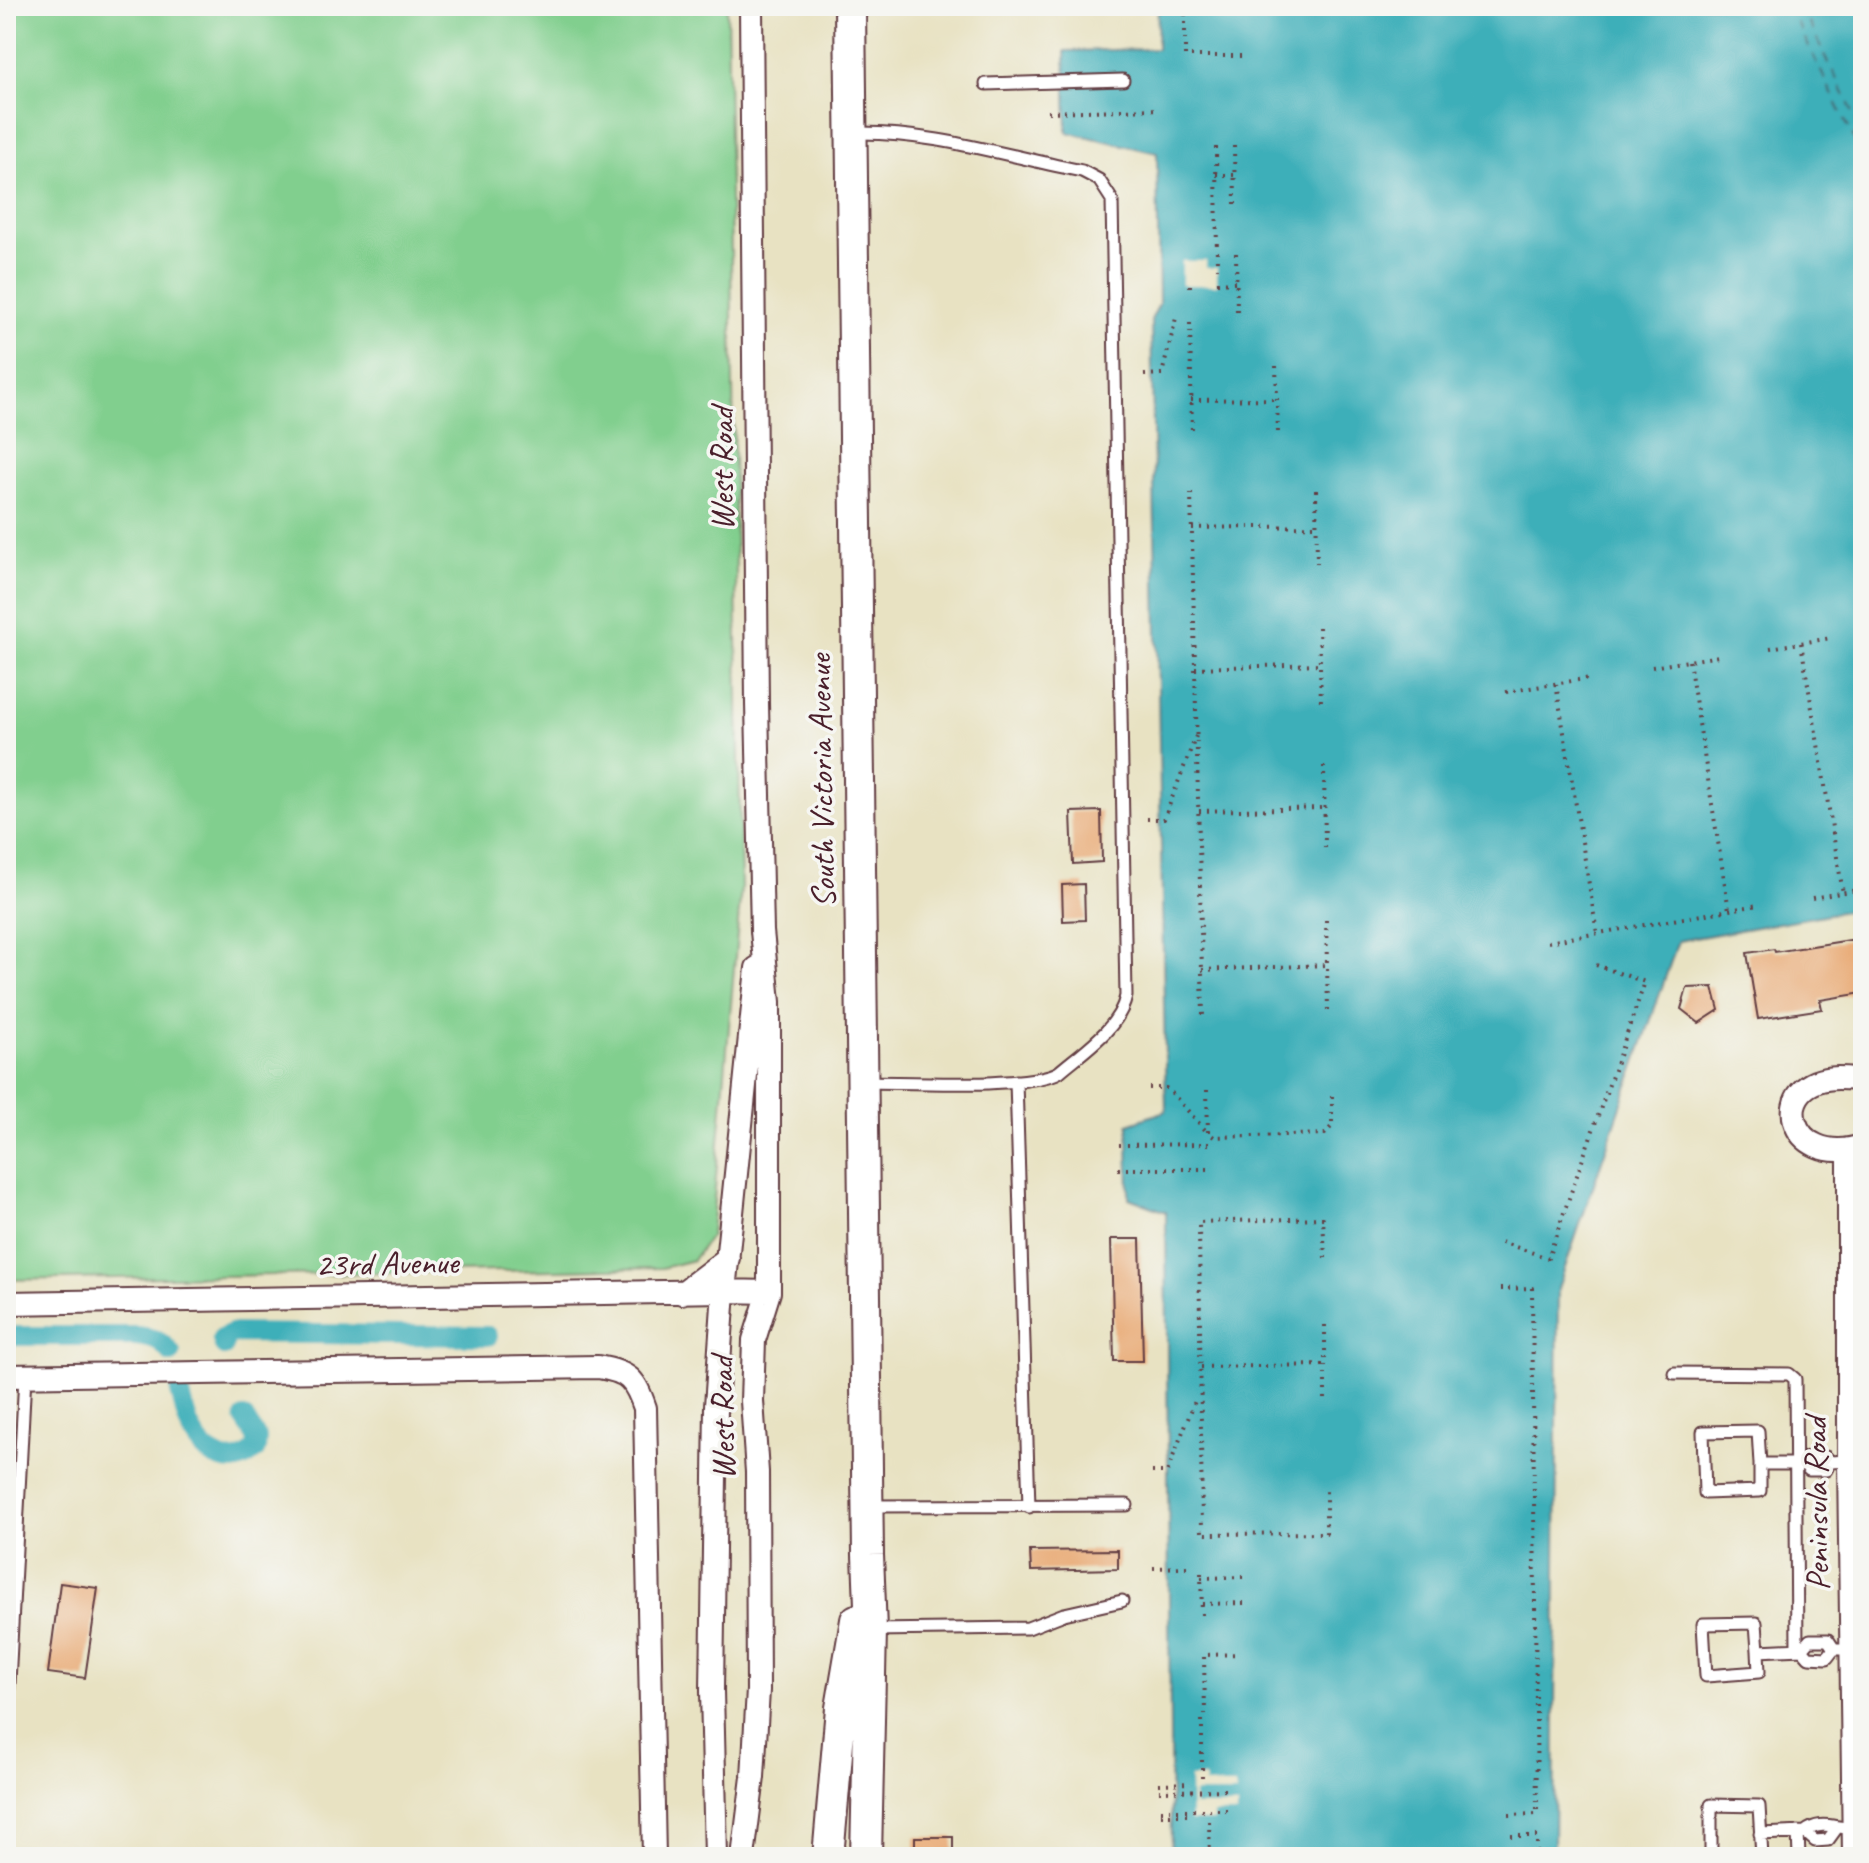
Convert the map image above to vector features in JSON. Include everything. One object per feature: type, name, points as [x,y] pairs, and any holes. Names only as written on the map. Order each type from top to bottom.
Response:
[{"type":"street","name":"West Road","points":[[743,1857],[753,1777],[758,1690],[757,1472],[752,1401],[754,1340],[769,1292],[769,1002],[762,931],[757,672],[751,6]]},
{"type":"street","name":"South Victoria Avenue","points":[[850,6],[861,1082],[871,1630],[866,1857]]},
{"type":"street","name":"West Road","points":[[716,1857],[712,1661],[716,1406],[724,1291],[752,1002],[762,931]]},
{"type":"street","name":"Peninsula Road","points":[[1854,1857],[1851,1828],[1850,1647],[1840,1461],[1856,1354],[1856,1148],[1831,1150],[1811,1144],[1797,1129],[1794,1109],[1802,1091],[1819,1079],[1863,1081]]},
{"type":"street","points":[[682,1293],[728,1258]]},
{"type":"street","name":"23rd Avenue","points":[[6,1303],[769,1292]]},
{"type":"street","points":[[15,1376],[598,1367],[625,1373],[633,1381],[645,1408],[654,1857]]},
{"type":"street","name":"South Victoria Avenue","points":[[828,1857],[841,1708],[868,1555]]},
{"type":"lane","points":[[986,84],[1123,80]]},
{"type":"lane","points":[[851,133],[916,135],[1082,171],[1102,183],[1113,204],[1126,996],[1122,1011],[1113,1024],[1059,1072],[1041,1079],[861,1082]]},
{"type":"lane","points":[[1016,1081],[1029,1507]]},
{"type":"lane","points":[[1674,1373],[1789,1374],[1795,1379],[1799,1464],[1800,1649],[1809,1657],[1827,1658],[1850,1647]]},
{"type":"lane","points":[[6,1740],[15,1376]]},
{"type":"lane","points":[[1758,1431],[1760,1464],[1760,1491],[1705,1493],[1703,1432],[1758,1431]]},
{"type":"lane","points":[[1760,1464],[1799,1464],[1808,1457],[1840,1461]]},
{"type":"lane","points":[[867,1506],[1127,1505]]},
{"type":"lane","points":[[871,1630],[1028,1628],[1064,1614],[1122,1601]]},
{"type":"lane","points":[[1756,1623],[1758,1651],[1759,1672],[1706,1676],[1703,1624],[1756,1623]]},
{"type":"lane","points":[[1758,1651],[1800,1649],[1810,1640],[1828,1640],[1850,1647]]},
{"type":"lane","points":[[1711,1805],[1759,1806],[1760,1834],[1759,1857],[1711,1856],[1711,1805]]},
{"type":"lane","points":[[1760,1834],[1802,1832],[1814,1825],[1826,1824],[1851,1828]]},
{"type":"lane","points":[[1799,1857],[1802,1832]]},
{"type":"path","points":[[1185,6],[1185,56],[1241,56]]},
{"type":"path","points":[[1048,112],[1159,109]]},
{"type":"path","points":[[1234,146],[1235,204]]},
{"type":"path","points":[[1216,147],[1217,268]]},
{"type":"path","points":[[1216,175],[1234,175]]},
{"type":"path","points":[[1236,253],[1237,314]]},
{"type":"path","points":[[1217,283],[1236,282]]},
{"type":"path","points":[[1190,285],[1190,292]]},
{"type":"path","points":[[1144,375],[1162,374],[1177,314]]},
{"type":"path","points":[[1190,323],[1192,434]]},
{"type":"path","points":[[1276,366],[1278,433]]},
{"type":"path","points":[[1191,400],[1277,399]]},
{"type":"path","points":[[1316,490],[1317,563]]},
{"type":"path","points":[[1191,493],[1203,1016]]},
{"type":"path","points":[[1192,528],[1317,526]]},
{"type":"path","points":[[1319,627],[1321,704]]},
{"type":"path","points":[[1770,648],[1831,638]]},
{"type":"path","points":[[1801,643],[1843,893]]},
{"type":"path","points":[[1652,667],[1719,656]]},
{"type":"path","points":[[1689,661],[1729,910]]},
{"type":"path","points":[[1195,668],[1320,664]]},
{"type":"path","points":[[1506,692],[1590,678]]},
{"type":"path","points":[[1556,684],[1597,933]]},
{"type":"path","points":[[1147,819],[1164,819],[1197,734]]},
{"type":"path","points":[[1324,766],[1325,850]]},
{"type":"path","points":[[1198,811],[1324,808]]},
{"type":"path","points":[[1812,898],[1863,889]]},
{"type":"path","points":[[1548,942],[1758,905]]},
{"type":"path","points":[[1326,920],[1328,1010]]},
{"type":"path","points":[[1202,970],[1327,965]]},
{"type":"path","points":[[1501,1242],[1548,1258],[1645,982],[1596,965]]},
{"type":"path","points":[[1149,1088],[1166,1088],[1170,1091],[1214,1137],[1325,1134],[1332,1126],[1332,1090]]},
{"type":"path","points":[[1207,1090],[1208,1133]]},
{"type":"path","points":[[1119,1145],[1211,1144]]},
{"type":"path","points":[[1118,1169],[1211,1169]]},
{"type":"path","points":[[1325,1258],[1323,1218],[1199,1222],[1202,1534],[1326,1533],[1326,1486]]},
{"type":"path","points":[[1500,1289],[1532,1288],[1537,1814],[1508,1815]]},
{"type":"path","points":[[1325,1325],[1325,1403]]},
{"type":"path","points":[[1201,1367],[1325,1365]]},
{"type":"path","points":[[1152,1472],[1167,1472],[1195,1401]]},
{"type":"path","points":[[1153,1568],[1187,1567]]},
{"type":"path","points":[[1202,1615],[1201,1576],[1244,1577]]},
{"type":"path","points":[[1202,1604],[1245,1603]]},
{"type":"path","points":[[1202,1778],[1204,1655],[1240,1654]]},
{"type":"path","points":[[1159,1784],[1191,1783]]},
{"type":"path","points":[[1159,1791],[1231,1790]]},
{"type":"path","points":[[1191,1815],[1161,1813],[1232,1810]]},
{"type":"path","points":[[1209,1821],[1210,1857]]},
{"type":"path","points":[[1511,1836],[1537,1836],[1537,1857]]},
{"type":"green space","points":[[6,6],[727,6],[741,888],[711,1235],[693,1260],[662,1268],[6,1280]]},
{"type":"water","points":[[1158,6],[1863,6],[1863,908],[1678,941],[1558,1288],[1554,1857],[1171,1857],[1166,1212],[1129,1198],[1128,1124],[1166,1111],[1151,320],[1159,304],[1157,153],[1067,132],[1065,51],[1157,49]]},
{"type":"pier","points":[[1182,261],[1206,261],[1206,268],[1217,268],[1217,285],[1182,285]]},
{"type":"pier","points":[[1190,1778],[1205,1778],[1205,1785],[1235,1785],[1236,1793],[1194,1793],[1194,1806],[1237,1806],[1237,1814],[1213,1814],[1213,1821],[1191,1821]]},
{"type":"building","points":[[1101,811],[1102,862],[1073,864],[1071,812]]},
{"type":"building","points":[[1084,884],[1085,920],[1063,921],[1062,885]]},
{"type":"building","points":[[1863,938],[1863,993],[1820,1000],[1822,1009],[1758,1019],[1747,953],[1774,949],[1775,952]]},
{"type":"building","points":[[1713,987],[1719,1010],[1699,1023],[1681,1009],[1687,988]]},
{"type":"building","points":[[1111,1239],[1140,1239],[1143,1361],[1114,1361]]},
{"type":"building","points":[[1118,1550],[1118,1569],[1031,1571],[1030,1551]]},
{"type":"building","points":[[60,1583],[98,1588],[85,1678],[48,1673]]},
{"type":"building","points":[[915,1837],[953,1837],[953,1857],[915,1857]]},
{"type":"waterway","points":[[224,1346],[222,1339],[231,1333],[488,1336]]},
{"type":"waterway","points":[[6,1336],[137,1336],[156,1340],[171,1353]]},
{"type":"waterway","points":[[180,1392],[187,1420],[197,1439],[219,1458],[238,1460],[256,1449],[257,1438],[244,1418]]},
{"type":"ferry route","points":[[1789,6],[1863,157]]},
{"type":"ferry route","points":[[1801,6],[1863,133]]}]
